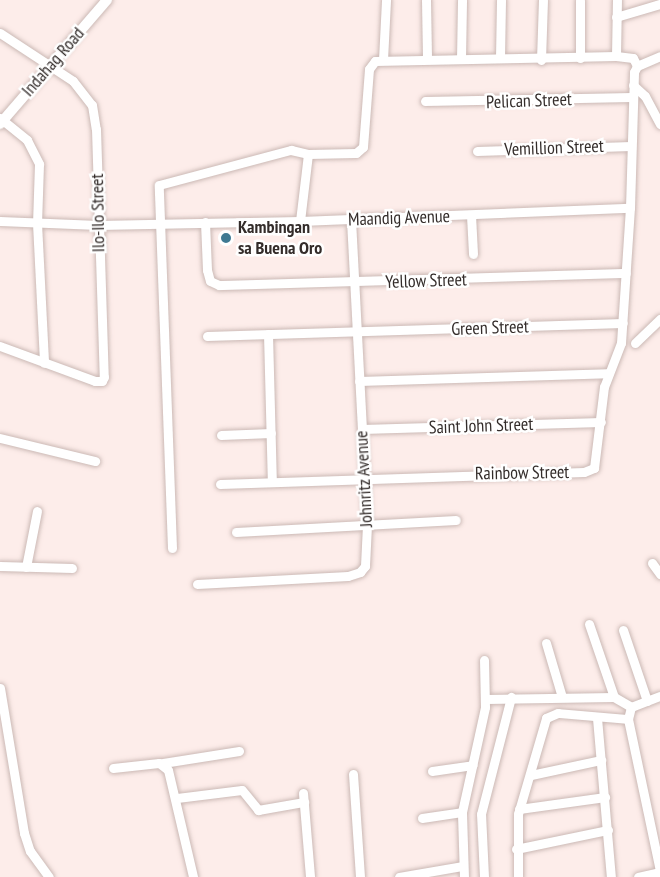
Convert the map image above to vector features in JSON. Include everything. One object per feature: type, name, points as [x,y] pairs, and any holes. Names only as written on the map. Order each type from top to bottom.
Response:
[{"type":"main road","name":"Indahag Road","points":[[1,121],[107,0]]},
{"type":"street","points":[[383,60],[386,0]]},
{"type":"street","points":[[426,0],[427,58]]},
{"type":"street","points":[[461,59],[462,0]]},
{"type":"street","points":[[500,58],[501,0]]},
{"type":"street","points":[[541,60],[543,0]]},
{"type":"street","points":[[580,0],[580,58]]},
{"type":"street","points":[[616,56],[617,0]]},
{"type":"street","points":[[616,17],[657,3]]},
{"type":"street","name":"Ilo-Ilo Street","points":[[0,33],[50,64],[82,89],[92,105],[102,381],[44,363]]},
{"type":"street","points":[[172,548],[158,224],[158,187],[163,181],[291,150],[308,154],[361,150],[365,142],[369,69],[383,60],[500,58],[541,60],[616,56],[633,58],[638,66],[632,97],[630,208]]},
{"type":"street","points":[[638,66],[660,56]]},
{"type":"street","points":[[633,85],[645,96],[660,124]]},
{"type":"street","name":"Pelican Street","points":[[425,101],[632,97]]},
{"type":"street","points":[[0,346],[44,363],[37,223],[40,178],[36,155],[27,140],[1,121]]},
{"type":"street","name":"Vemillion Street","points":[[477,151],[631,146]]},
{"type":"street","points":[[300,221],[308,154]]},
{"type":"street","name":"Maandig Avenue","points":[[0,221],[98,225],[158,224],[351,220],[630,208]]},
{"type":"street","name":"Rainbow Street","points":[[220,484],[588,471],[596,465],[607,373],[617,358],[623,323],[630,208]]},
{"type":"street","points":[[471,215],[473,254]]},
{"type":"street","name":"Johnritz Avenue","points":[[197,584],[356,574],[367,560],[351,220]]},
{"type":"street","name":"Yellow Street","points":[[205,222],[208,277],[214,284],[355,283],[626,273]]},
{"type":"street","points":[[635,344],[660,319]]},
{"type":"street","name":"Green Street","points":[[207,336],[623,323]]},
{"type":"street","points":[[268,334],[272,482]]},
{"type":"street","points":[[359,381],[607,373]]},
{"type":"street","name":"Saint John Street","points":[[362,429],[601,422]]},
{"type":"street","points":[[221,435],[271,433]]},
{"type":"street","points":[[0,438],[95,461]]},
{"type":"street","points":[[26,567],[37,511]]},
{"type":"street","points":[[236,532],[456,520]]},
{"type":"street","points":[[652,563],[660,574]]},
{"type":"street","points":[[0,566],[72,568]]},
{"type":"street","points":[[589,624],[614,697]]},
{"type":"street","points":[[623,630],[647,701]]},
{"type":"street","points":[[546,643],[562,697]]},
{"type":"street","points":[[464,877],[462,812],[486,699],[484,660]]},
{"type":"street","points":[[0,688],[19,811],[30,851],[49,877]]},
{"type":"street","points":[[631,707],[660,696]]},
{"type":"street","points":[[484,877],[482,814],[512,697]]},
{"type":"street","points":[[486,699],[614,697],[631,707]]},
{"type":"street","points":[[631,707],[628,719],[660,872],[638,877]]},
{"type":"street","points":[[518,877],[516,849],[519,809],[550,714],[628,719]]},
{"type":"street","points":[[597,718],[611,877]]},
{"type":"street","points":[[113,768],[240,751]]},
{"type":"street","points":[[531,775],[601,760]]},
{"type":"street","points":[[163,763],[177,798],[193,877]]},
{"type":"street","points":[[432,771],[473,765]]},
{"type":"street","points":[[353,774],[360,877]]},
{"type":"street","points":[[177,798],[242,790],[258,810],[303,797],[310,877]]},
{"type":"street","points":[[519,809],[605,797]]},
{"type":"street","points":[[422,818],[462,812]]},
{"type":"street","points":[[516,849],[608,830]]},
{"type":"street","points":[[399,877],[463,866]]},
{"type":"place","name":"Kambingan sa Buena Oro","points":[[226,238]]}]
